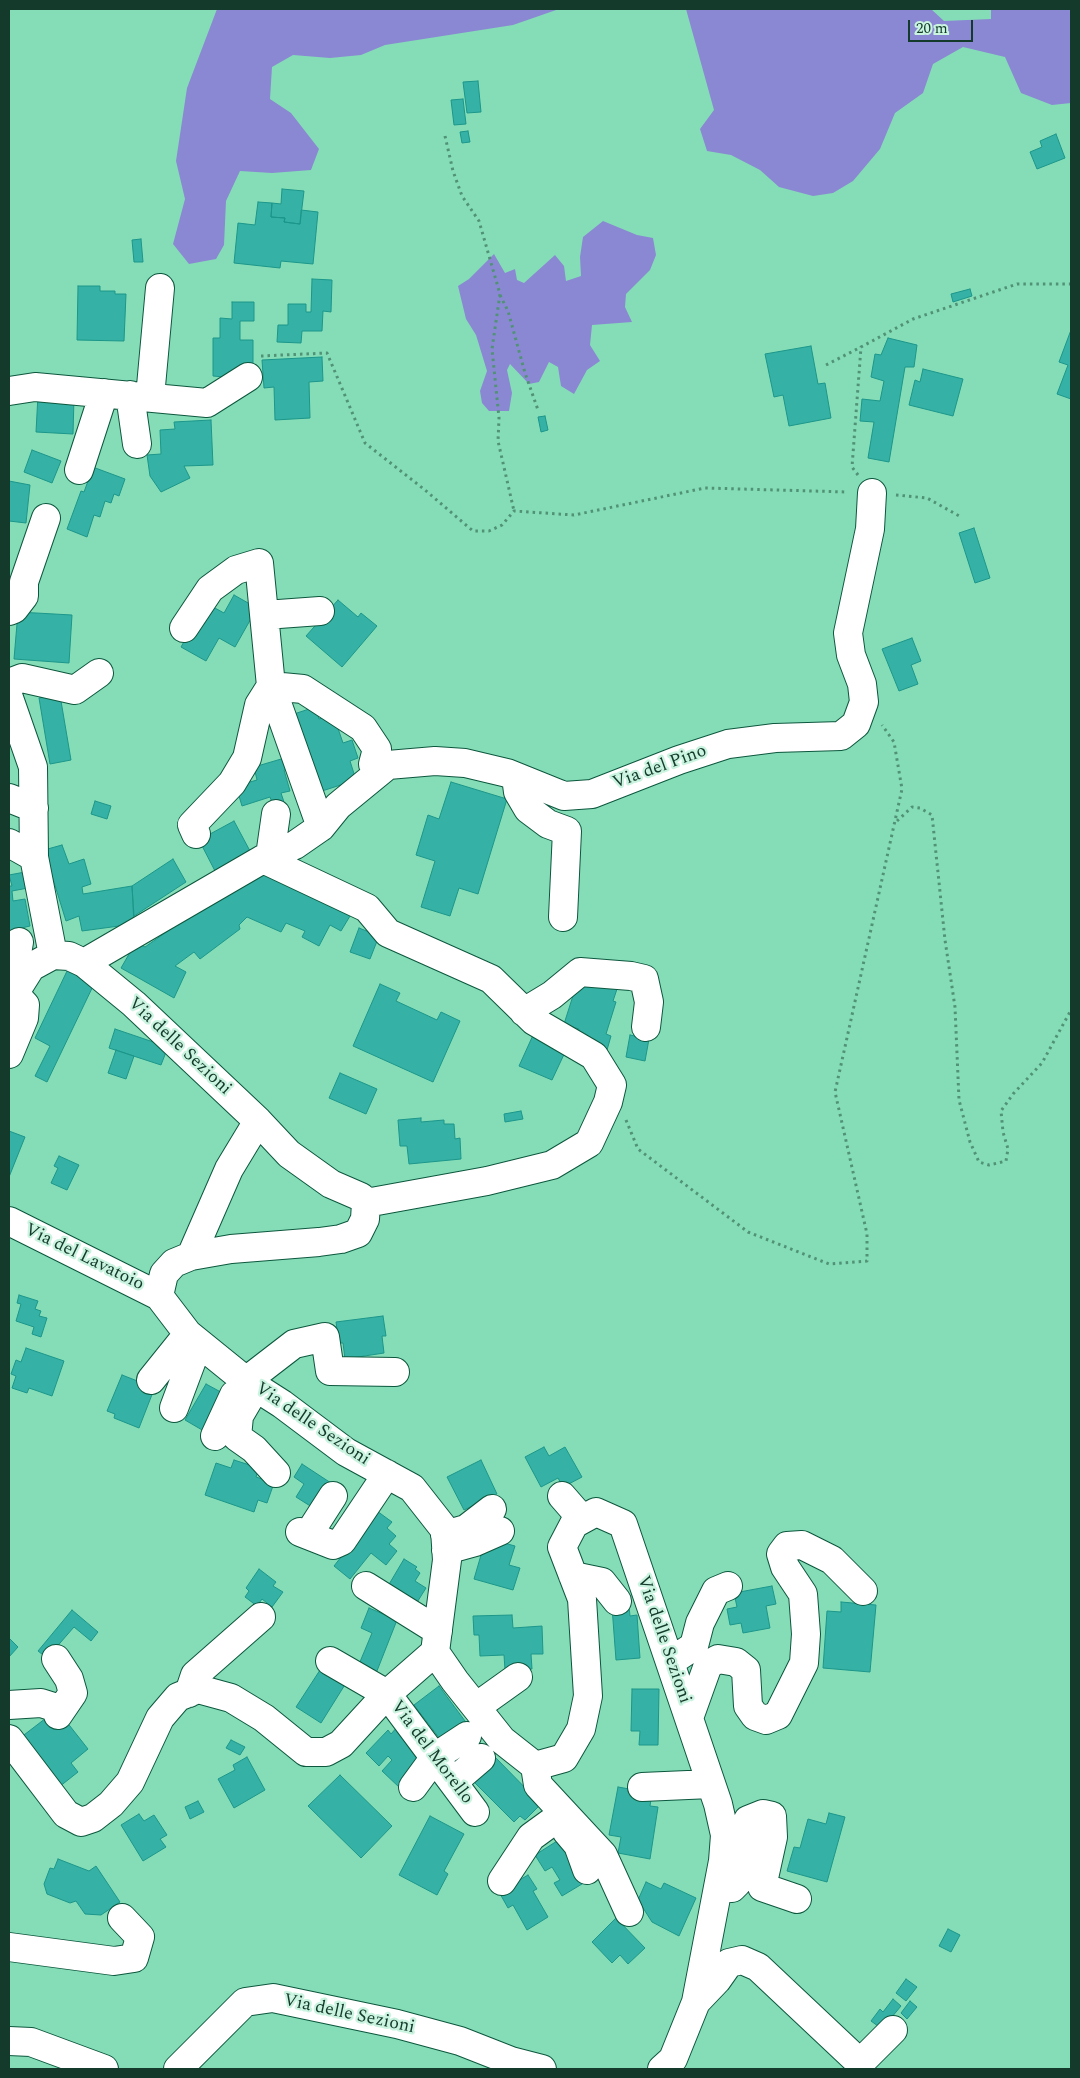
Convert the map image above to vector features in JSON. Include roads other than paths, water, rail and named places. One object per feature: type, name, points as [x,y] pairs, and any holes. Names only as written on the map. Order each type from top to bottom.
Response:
[{"type":"street","points":[[79,470],[128,395],[160,288]]},
{"type":"street","points":[[9,391],[35,387],[207,403],[248,377]]},
{"type":"street","points":[[128,395],[137,444]]},
{"type":"street","name":"Via del Pino","points":[[84,963],[267,858],[295,845],[321,827],[338,806],[388,765],[435,762],[465,763],[516,777],[564,796],[592,794],[679,760],[728,744],[775,738],[841,736],[856,724],[864,702],[862,684],[851,655],[848,634],[870,529],[872,493]]},
{"type":"street","points":[[9,611],[14,609],[24,596],[24,582],[46,518]]},
{"type":"street","points":[[184,628],[210,589],[236,570],[258,563],[271,686],[321,827]]},
{"type":"street","points":[[265,616],[320,611]]},
{"type":"street","points":[[9,684],[22,678],[75,690],[99,673]]},
{"type":"street","points":[[271,686],[303,689],[364,728],[377,749],[373,764]]},
{"type":"street","points":[[196,834],[192,825],[232,783],[247,758],[259,705],[271,686]]},
{"type":"street","points":[[9,698],[33,767],[34,857],[53,955],[31,967],[10,991]]},
{"type":"street","points":[[516,777],[518,792],[528,809],[548,824],[567,831],[564,916]]},
{"type":"street","points":[[9,798],[34,808]]},
{"type":"street","points":[[159,1296],[164,1274],[174,1263],[191,1256],[232,1249],[341,1239],[358,1233],[366,1219],[366,1203],[487,1180],[552,1165],[589,1143],[608,1102],[612,1085],[594,1056],[534,1021],[491,978],[388,933],[367,908],[267,858],[276,814]]},
{"type":"street","points":[[9,843],[34,857]]},
{"type":"street","points":[[10,991],[19,942]]},
{"type":"street","name":"Via delle Sezioni","points":[[53,955],[69,956],[84,963],[134,1004],[258,1121],[289,1154],[330,1184],[361,1197],[366,1203]]},
{"type":"street","points":[[524,1012],[552,994],[580,972],[630,976],[644,979],[649,1002],[646,1027]]},
{"type":"street","points":[[9,1054],[24,1018],[24,1004],[10,991]]},
{"type":"street","points":[[191,1256],[229,1169],[258,1121]]},
{"type":"street","name":"Via del Lavatoio","points":[[9,1221],[159,1296]]},
{"type":"street","name":"Via delle Sezioni","points":[[159,1296],[193,1339],[247,1381],[346,1452],[412,1488],[445,1530],[446,1542]]},
{"type":"street","points":[[215,1436],[233,1400],[236,1381],[247,1381],[294,1344],[325,1337],[330,1370],[395,1372]]},
{"type":"street","points":[[151,1380],[193,1339]]},
{"type":"street","points":[[174,1408],[193,1339]]},
{"type":"street","points":[[247,1381],[239,1416],[237,1437],[254,1449],[276,1473]]},
{"type":"street","points":[[333,1496],[304,1533],[333,1545],[342,1541],[387,1474]]},
{"type":"street","points":[[534,1766],[564,1758],[581,1729],[588,1696],[582,1600],[562,1547],[574,1524],[582,1519],[562,1496]]},
{"type":"street","name":"Via delle Sezioni","points":[[582,1519],[596,1512],[623,1524],[670,1662],[678,1703],[711,1784],[725,1836],[717,1891],[696,2002],[673,2059],[662,2069]]},
{"type":"street","points":[[437,1642],[446,1542],[475,1542],[496,1520]]},
{"type":"street","points":[[678,1703],[708,1665],[718,1659],[736,1662],[746,1670],[748,1706],[755,1716],[766,1720],[778,1715],[804,1664],[806,1634],[803,1594],[785,1567],[781,1554],[787,1546],[802,1545],[832,1560],[863,1591]]},
{"type":"street","points":[[573,1576],[602,1582],[617,1601]]},
{"type":"street","points":[[375,1585],[437,1642],[476,1706],[502,1740],[534,1766],[538,1785],[578,1845],[587,1870]]},
{"type":"street","points":[[670,1662],[694,1646],[700,1623],[716,1591],[728,1586]]},
{"type":"street","points":[[9,1739],[66,1814],[81,1822],[94,1818],[111,1804],[130,1782],[160,1718],[178,1697],[189,1693],[195,1675],[262,1617]]},
{"type":"street","name":"Via del Morello","points":[[189,1693],[198,1689],[231,1698],[264,1718],[306,1752],[326,1752],[341,1744],[437,1642]]},
{"type":"street","points":[[9,1705],[41,1702],[59,1712],[73,1693],[70,1679],[56,1659]]},
{"type":"street","points":[[330,1661],[387,1694]]},
{"type":"street","points":[[476,1706],[518,1677]]},
{"type":"street","name":"Via del Morello","points":[[387,1694],[435,1757],[461,1802],[474,1747],[435,1757]]},
{"type":"street","points":[[413,1787],[435,1757]]},
{"type":"street","points":[[642,1788],[711,1784]]},
{"type":"street","points":[[717,1891],[731,1890],[737,1883],[748,1820],[763,1814],[772,1816],[773,1837],[762,1887],[797,1898]]},
{"type":"street","points":[[502,1881],[531,1837],[560,1816]]},
{"type":"street","points":[[560,1816],[602,1855],[629,1912]]},
{"type":"street","points":[[9,1947],[114,1961],[134,1958],[140,1937],[122,1918]]},
{"type":"street","points":[[696,2002],[717,1980],[729,1963],[742,1960],[758,1967],[860,2064],[893,2030]]},
{"type":"street","name":"Via delle Sezioni","points":[[178,2069],[245,2002],[273,1998],[397,2024],[460,2041],[511,2061],[542,2069]]},
{"type":"street","points":[[9,2042],[31,2042],[104,2069]]}]
